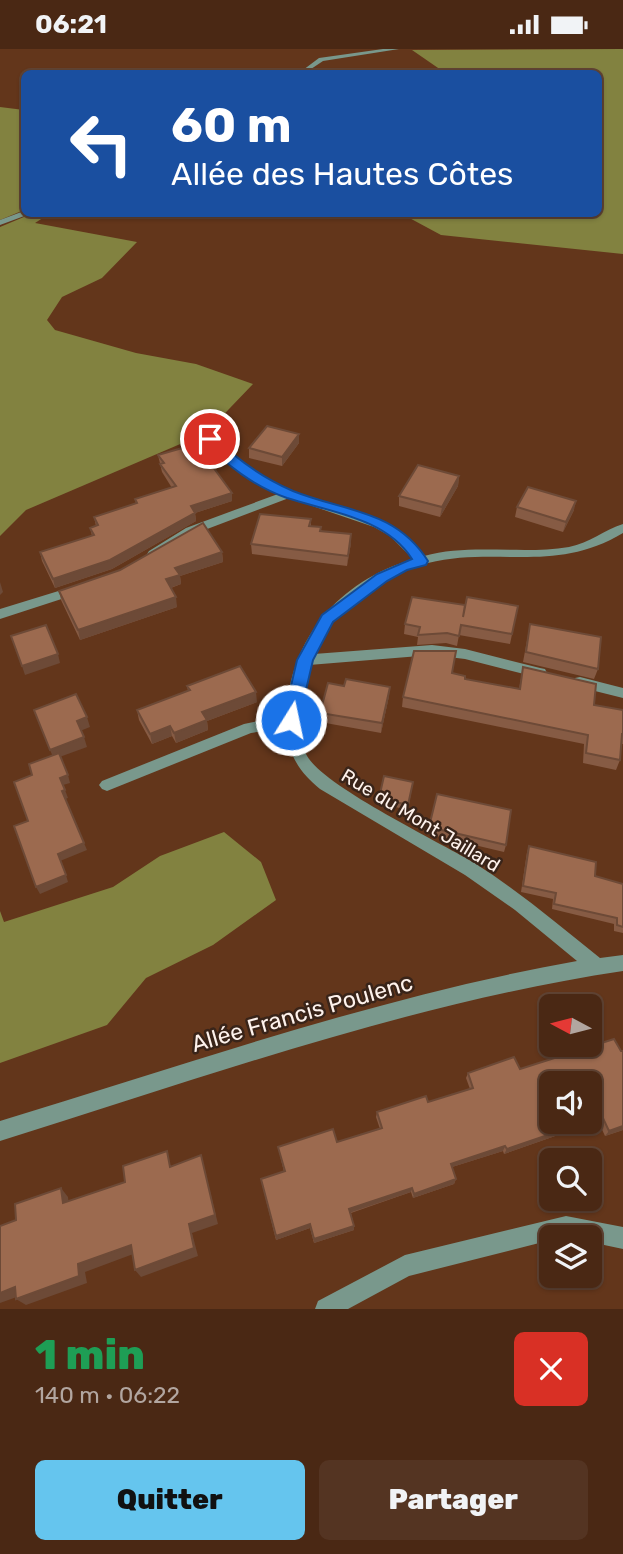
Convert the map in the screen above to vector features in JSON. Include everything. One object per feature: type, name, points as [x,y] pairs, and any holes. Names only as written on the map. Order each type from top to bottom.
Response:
[{"type":"street","points":[[306,70],[321,59],[396,49]]},
{"type":"street","points":[[0,223],[21,214]]},
{"type":"street","points":[[210,439],[233,463],[289,494],[386,526],[411,547],[421,561]]},
{"type":"street","points":[[139,562],[190,531],[289,494]]},
{"type":"street","name":"Rue du Mont Jaillard","points":[[597,966],[471,870],[325,785],[311,773],[299,755],[291,720],[305,660],[327,618],[382,578],[402,567],[447,557],[573,550],[595,545],[623,528]]},
{"type":"street","points":[[0,614],[94,583]]},
{"type":"street","points":[[305,660],[432,650],[465,655],[623,693]]},
{"type":"street","points":[[107,785],[249,729],[291,720]]},
{"type":"street","name":"Allée Francis Poulenc","points":[[0,1131],[347,1024],[492,986],[623,963]]},
{"type":"street","points":[[326,1309],[405,1266],[504,1240],[566,1226],[623,1238]]},
{"type":"shaded area","points":[[623,49],[623,254],[441,235],[408,217],[602,217],[602,70],[441,70],[412,50]]},
{"type":"shaded area","points":[[0,107],[21,110],[21,211],[0,220]]},
{"type":"shaded area","points":[[24,217],[44,217],[35,223],[137,242],[102,278],[62,297],[47,320],[55,330],[136,353],[196,364],[253,384],[206,433],[26,510],[0,536],[0,227]]},
{"type":"shaded area","points":[[224,832],[261,862],[276,900],[213,945],[146,978],[107,1025],[0,1063],[0,911],[4,922],[113,887],[160,856]]},
{"type":"building","points":[[267,426],[299,434],[282,457],[249,448]]},
{"type":"building","points":[[196,444],[232,493],[191,506],[195,513],[110,560],[53,579],[40,552],[94,535],[90,528],[98,525],[94,517],[137,503],[135,499],[176,486],[160,464],[164,463],[158,455]]},
{"type":"building","points":[[418,465],[459,476],[442,507],[399,496]]},
{"type":"building","points":[[528,487],[576,501],[566,522],[517,507]]},
{"type":"building","points":[[260,514],[311,519],[309,526],[321,527],[320,531],[351,534],[348,556],[251,544]]},
{"type":"building","points":[[203,523],[222,552],[175,568],[180,575],[166,579],[176,597],[78,630],[59,591],[120,570]]},
{"type":"building","points":[[412,597],[465,605],[463,617],[467,597],[518,606],[512,634],[461,625],[459,636],[447,633],[418,635],[420,627],[405,624]]},
{"type":"building","points":[[530,624],[601,637],[598,669],[526,652]]},
{"type":"building","points":[[46,625],[58,654],[22,666],[11,636]]},
{"type":"building","points":[[414,651],[456,651],[452,673],[465,676],[465,679],[520,689],[523,667],[596,684],[594,705],[623,710],[620,760],[586,753],[588,735],[403,697]]},
{"type":"building","points":[[240,666],[256,692],[202,712],[207,720],[174,733],[170,726],[150,734],[137,710],[190,690],[187,686]]},
{"type":"building","points":[[346,679],[390,687],[382,723],[320,713],[328,683],[344,686]]},
{"type":"building","points":[[76,694],[87,717],[77,721],[84,737],[50,750],[34,710]]},
{"type":"building","points":[[59,753],[68,775],[60,778],[65,790],[62,791],[84,843],[58,854],[66,875],[36,887],[14,826],[28,821],[14,782],[32,775],[29,764]]},
{"type":"building","points":[[384,776],[413,782],[408,805],[379,798]]},
{"type":"building","points":[[437,794],[511,810],[506,845],[429,827]]},
{"type":"building","points":[[529,846],[596,862],[595,876],[623,884],[623,927],[617,925],[617,918],[554,904],[556,893],[523,886]]},
{"type":"building","points":[[614,1039],[623,1051],[623,1126],[609,1131],[602,1116],[602,1071],[539,1071],[539,1134],[551,1134],[451,1164],[456,1179],[414,1194],[412,1188],[349,1209],[354,1226],[314,1239],[310,1224],[276,1236],[261,1179],[285,1171],[278,1147],[333,1129],[337,1142],[382,1128],[377,1112],[426,1096],[428,1102],[473,1088],[468,1073],[514,1057],[520,1069],[558,1057],[602,1057],[602,1043]]},
{"type":"building","points":[[167,1151],[170,1167],[201,1155],[215,1215],[189,1224],[194,1248],[135,1270],[131,1245],[78,1264],[79,1276],[16,1299],[15,1287],[0,1293],[0,1226],[16,1220],[15,1204],[61,1188],[63,1203],[125,1182],[123,1166]]},
{"type":"route","points":[[210,439],[233,463],[289,494],[386,526],[411,547],[421,561],[382,578],[327,618],[305,660],[291,720]]}]
